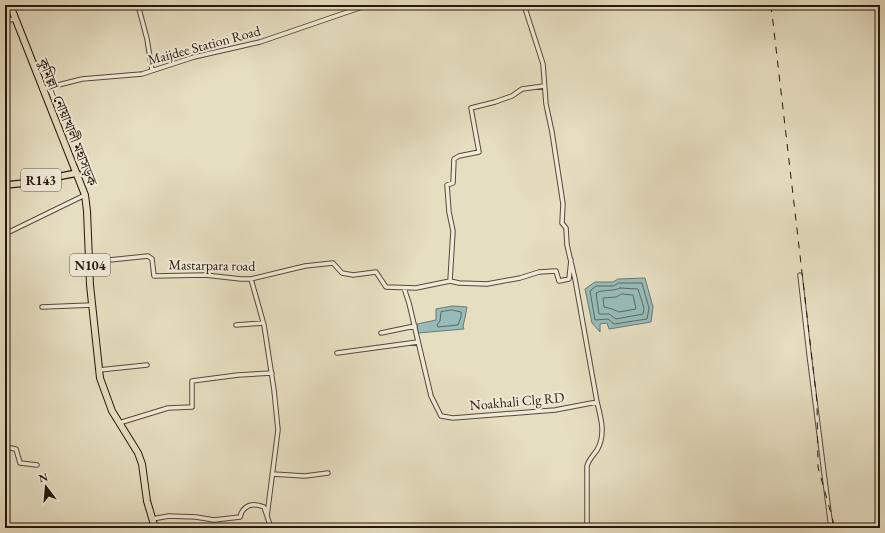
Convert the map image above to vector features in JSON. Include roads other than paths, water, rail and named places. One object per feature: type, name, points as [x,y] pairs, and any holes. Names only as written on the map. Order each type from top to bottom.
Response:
[{"type":"highway","name":"কুমিল্লা–নোয়াখালী মহাসড়ক","points":[[10,5],[14,19],[85,195],[90,262],[90,285],[99,370],[104,392],[112,411],[138,453],[142,464],[147,500],[155,528]]},
{"type":"main road","name":"R143","points":[[5,185],[26,183],[76,173]]},
{"type":"street","points":[[138,5],[147,40],[152,70]]},
{"type":"street","name":"Maijdee Station Road","points":[[42,89],[82,79],[142,74],[194,57],[260,42],[368,5]]},
{"type":"street","points":[[524,5],[542,57],[546,104],[552,132],[563,204],[562,223],[566,228],[602,424],[602,435],[597,450],[588,461],[587,466],[587,528]]},
{"type":"street","points":[[5,21],[14,19]]},
{"type":"street","points":[[450,281],[453,231],[449,212],[447,185],[453,183],[454,159],[459,156],[479,152],[471,108],[512,96],[522,89],[544,86]]},
{"type":"street","points":[[5,234],[85,195]]},
{"type":"street","name":"Mastarpara road","points":[[90,262],[148,256],[152,259],[154,276],[205,275],[241,280],[305,266],[333,263],[342,273],[353,275],[376,272],[386,287],[416,288],[450,281],[459,283],[486,284],[520,278],[539,272],[556,271],[559,282],[569,279],[571,260]]},
{"type":"street","points":[[800,275],[831,528]]},
{"type":"street","points":[[250,279],[263,323],[272,372],[278,430],[267,516]]},
{"type":"street","name":"Noakhali Clg RD","points":[[404,288],[431,396],[441,416],[445,417],[555,410],[597,402]]},
{"type":"street","points":[[42,307],[92,305]]},
{"type":"street","points":[[236,325],[263,323]]},
{"type":"street","points":[[381,333],[414,326]]},
{"type":"street","points":[[337,353],[418,342]]},
{"type":"street","points":[[99,370],[147,365]]},
{"type":"street","points":[[120,423],[168,408],[192,407],[192,381],[272,372]]},
{"type":"street","points":[[5,447],[16,449],[20,463],[37,465]]},
{"type":"street","points":[[272,474],[305,476],[328,472]]},
{"type":"street","points":[[152,519],[169,516],[196,517],[214,520],[240,517],[242,510],[245,507],[259,504],[264,507],[271,528]]},
{"type":"water","points":[[645,278],[653,307],[651,322],[609,329],[607,323],[600,324],[600,332],[592,323],[585,289],[595,282],[613,282],[618,279]]},
{"type":"water","points":[[452,306],[467,307],[463,326],[464,329],[418,333],[417,324],[436,320],[436,309]]},
{"type":"railway","points":[[771,5],[817,402],[818,467],[835,528]]}]
